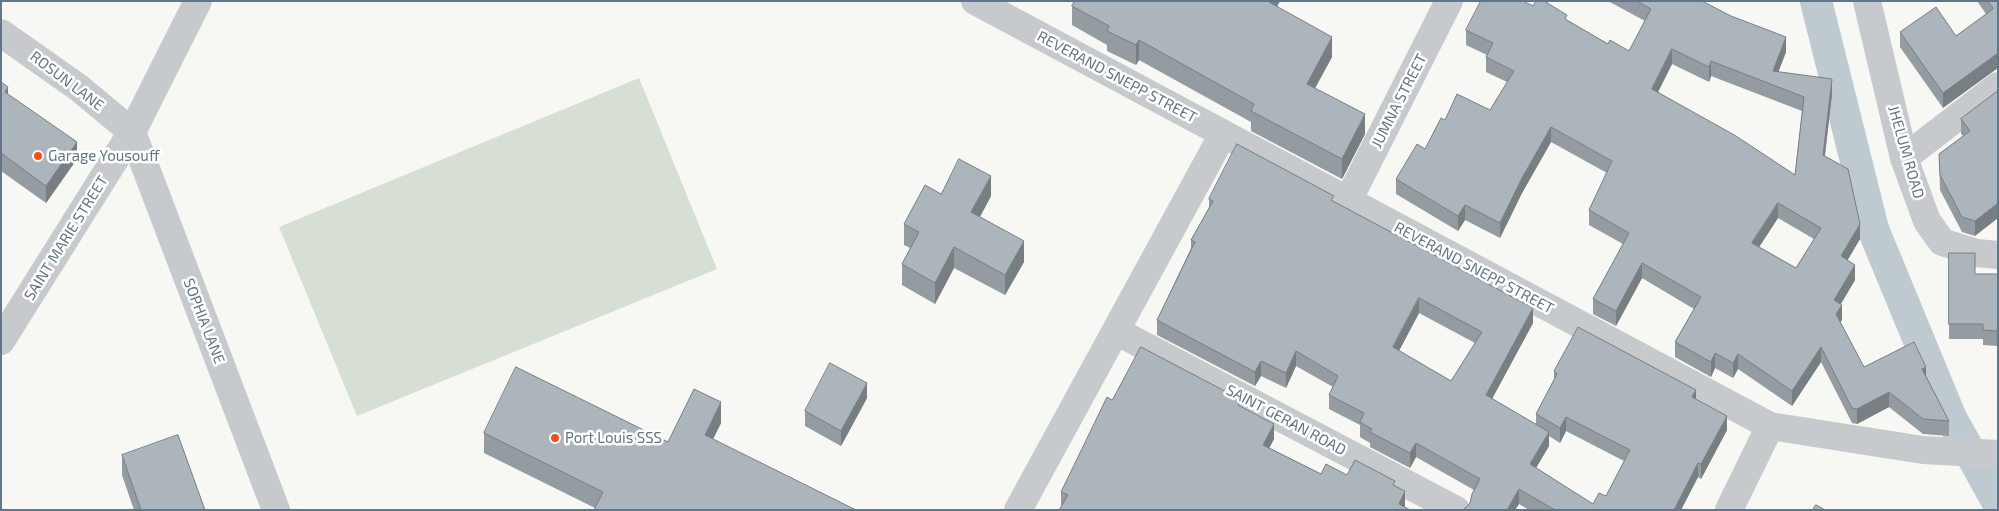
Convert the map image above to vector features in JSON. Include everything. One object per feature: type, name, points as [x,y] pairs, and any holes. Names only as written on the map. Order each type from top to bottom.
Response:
[{"type":"street","name":"SAINT MARIE STREET","points":[[1,341],[132,132],[198,1]]},
{"type":"street","name":"REVERAND SNEPP STREET","points":[[975,1],[1770,426],[1923,450],[1998,454]]},
{"type":"street","name":"JUMNA STREET","points":[[1348,201],[1449,1]]},
{"type":"street","name":"JHELUM ROAD","points":[[1867,1],[1904,158],[1927,221],[1942,242],[1977,253],[1998,255]]},
{"type":"street","name":"ROSUN LANE","points":[[1,33],[79,88],[132,132]]},
{"type":"street","points":[[1904,158],[1998,86]]},
{"type":"street","name":"SOPHIA LANE","points":[[132,132],[276,510]]},
{"type":"street","points":[[1018,510],[1223,134]]},
{"type":"street","name":"SAINT GERAN ROAD","points":[[1116,331],[1456,510]]},
{"type":"street","points":[[1729,510],[1770,426]]},
{"type":"shaded area","points":[[639,78],[717,269],[357,416],[279,227]]},
{"type":"building","points":[[1075,1],[1269,1],[1332,37],[1307,84],[1365,114],[1342,159],[1251,111],[1254,104],[1139,40],[1136,45],[1107,31],[1109,26],[1072,6]]},
{"type":"building","points":[[1481,1],[1523,1],[1533,6],[1536,1],[1544,1],[1567,15],[1565,19],[1608,44],[1610,40],[1629,51],[1651,9],[1637,1],[1702,1],[1731,16],[1786,37],[1773,71],[1832,79],[1823,155],[1848,169],[1860,224],[1841,256],[1855,265],[1834,300],[1842,305],[1836,314],[1864,367],[1914,342],[1926,367],[1922,369],[1949,421],[1923,419],[1889,392],[1857,409],[1852,408],[1821,347],[1792,391],[1738,354],[1733,363],[1715,353],[1711,362],[1675,342],[1701,297],[1642,263],[1616,311],[1593,299],[1629,233],[1589,210],[1612,161],[1551,127],[1522,178],[1500,223],[1465,205],[1458,216],[1396,179],[1417,144],[1425,149],[1441,118],[1445,120],[1457,94],[1490,110],[1514,71],[1486,57],[1493,43],[1466,30]],"holes":[[[1672,49],[1709,67],[1711,61],[1804,97],[1795,175],[1736,136],[1652,89]],[[1778,203],[1821,228],[1796,268],[1752,243]]]},
{"type":"building","points":[[1988,1],[1998,1],[1998,53],[1943,93],[1900,32],[1936,7],[1956,36],[1993,9]]},
{"type":"building","points":[[1,82],[8,87],[5,92],[77,142],[46,186],[1,153]]},
{"type":"building","points":[[1998,91],[1998,203],[1975,221],[1962,217],[1940,175],[1939,154],[1970,131],[1961,119]]},
{"type":"building","points":[[1237,144],[1334,196],[1331,200],[1533,308],[1486,395],[1549,432],[1530,464],[1593,504],[1599,493],[1606,496],[1630,450],[1566,417],[1560,428],[1536,414],[1557,374],[1554,371],[1578,327],[1696,390],[1692,397],[1727,416],[1701,464],[1698,463],[1674,510],[1555,510],[1519,489],[1507,510],[1463,510],[1470,503],[1472,494],[1480,479],[1416,443],[1410,453],[1370,432],[1372,429],[1360,422],[1364,413],[1329,395],[1338,376],[1296,351],[1286,373],[1261,361],[1255,372],[1157,320],[1195,242],[1191,240],[1213,201],[1209,199]],"holes":[[[1419,298],[1482,332],[1451,381],[1393,347]]]},
{"type":"building","points":[[959,159],[991,176],[971,212],[1024,241],[1005,275],[954,247],[935,283],[902,264],[919,232],[904,224],[925,185],[941,194]]},
{"type":"building","points":[[1949,253],[1975,253],[1975,274],[1998,274],[1998,331],[1983,330],[1983,324],[1949,324]]},
{"type":"building","points":[[1141,347],[1240,399],[1238,405],[1274,424],[1263,445],[1321,474],[1326,464],[1347,475],[1355,460],[1395,481],[1393,485],[1405,491],[1399,504],[1410,510],[1059,510],[1068,495],[1061,492],[1107,397],[1112,400]]},
{"type":"building","points":[[830,363],[867,383],[841,431],[805,411]]},
{"type":"building","name":"Port Louis SSS","points":[[516,367],[668,442],[694,389],[721,402],[705,435],[856,510],[594,510],[603,492],[484,433]]},
{"type":"building","points":[[178,435],[205,510],[141,510],[122,455]]},
{"type":"building","points":[[1816,505],[1825,510],[1813,510]]},
{"type":"waterway","points":[[1816,1],[1873,229],[1951,418],[1998,503]]},
{"type":"place","name":"Garage Yousouff","points":[[38,156]]},
{"type":"place","name":"Port Louis SSS","points":[[555,438]]}]
